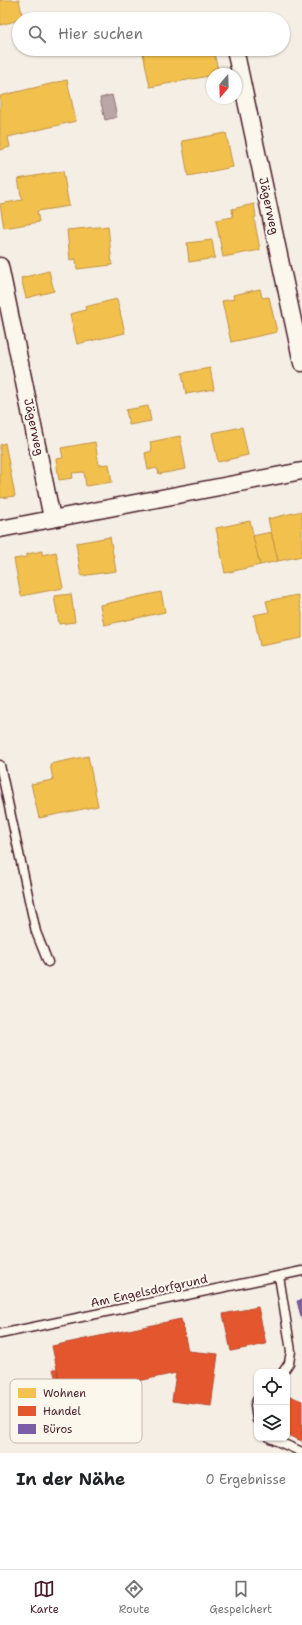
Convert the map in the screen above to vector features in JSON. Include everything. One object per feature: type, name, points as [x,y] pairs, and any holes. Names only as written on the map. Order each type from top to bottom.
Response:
[{"type":"street","name":"Jägerweg","points":[[236,56],[302,363]]},
{"type":"street","name":"Jägerweg","points":[[0,266],[52,518]]},
{"type":"street","points":[[0,529],[302,471]]},
{"type":"lane","points":[[0,765],[36,932],[48,962]]},
{"type":"lane","name":"Am Engelsdorfgrund","points":[[0,1334],[302,1271]]},
{"type":"lane","points":[[279,1276],[291,1351],[289,1363],[285,1369]]},
{"type":"lane","points":[[277,1441],[302,1452]]},
{"type":"shaded area","points":[[112,95],[117,117],[105,120],[100,98]]},
{"type":"building: Wohnen","points":[[0,0],[19,0],[22,12],[12,12],[12,22],[0,25]]},
{"type":"building: Wohnen","points":[[144,56],[215,56],[218,68],[206,68],[206,76],[150,87]]},
{"type":"building: Wohnen","points":[[67,80],[76,121],[8,137],[10,147],[0,150],[0,96]]},
{"type":"building: Wohnen","points":[[226,133],[233,167],[188,176],[182,141]]},
{"type":"building: Wohnen","points":[[63,171],[69,206],[37,211],[39,222],[4,228],[0,204],[22,200],[18,179]]},
{"type":"building: Wohnen","points":[[254,204],[256,217],[254,218],[260,250],[223,257],[216,220],[233,217],[232,209]]},
{"type":"building: Wohnen","points":[[108,226],[112,265],[77,269],[76,259],[70,260],[67,230]]},
{"type":"building: Wohnen","points":[[212,240],[215,258],[189,262],[187,243]]},
{"type":"building: Wohnen","points":[[49,271],[54,291],[26,298],[21,278]]},
{"type":"building: Wohnen","points":[[260,289],[262,298],[269,297],[277,332],[231,342],[222,301],[234,299],[233,295]]},
{"type":"building: Wohnen","points":[[117,299],[125,333],[77,344],[70,314],[86,310],[85,307]]},
{"type":"building: Wohnen","points":[[210,368],[214,389],[186,394],[182,373]]},
{"type":"building: Wohnen","points":[[148,406],[151,421],[129,425],[126,410]]},
{"type":"building: Wohnen","points":[[242,427],[248,455],[218,462],[212,433]]},
{"type":"building: Wohnen","points":[[180,436],[186,469],[159,474],[157,468],[148,470],[145,453],[152,451],[150,442]]},
{"type":"building: Wohnen","points":[[95,442],[99,465],[109,464],[112,482],[86,486],[84,472],[72,473],[73,478],[59,480],[56,459],[63,458],[61,448]]},
{"type":"building: Wohnen","points":[[5,443],[15,496],[0,498],[0,445]]},
{"type":"building: Wohnen","points":[[302,511],[302,556],[278,561],[268,519]]},
{"type":"building: Wohnen","points":[[250,521],[260,565],[225,573],[216,528]]},
{"type":"building: Wohnen","points":[[271,532],[278,561],[260,565],[253,536]]},
{"type":"building: Wohnen","points":[[110,537],[116,571],[81,576],[76,543]]},
{"type":"building: Wohnen","points":[[42,551],[42,555],[56,552],[63,588],[21,596],[14,559],[27,557],[27,554]]},
{"type":"building: Wohnen","points":[[161,592],[165,612],[104,625],[100,605]]},
{"type":"building: Wohnen","points":[[71,594],[75,622],[59,624],[54,596]]},
{"type":"building: Wohnen","points":[[298,595],[302,614],[302,638],[260,646],[254,615],[269,612],[266,601]]},
{"type":"building: Wohnen","points":[[88,756],[98,806],[39,818],[31,784],[53,780],[50,764]]},
{"type":"building: Handel","points":[[258,1307],[266,1344],[231,1351],[223,1314]]},
{"type":"building: Handel","points":[[181,1319],[188,1351],[218,1354],[211,1406],[172,1401],[176,1373],[142,1380],[142,1379],[59,1379],[52,1346]]},
{"type":"building: Handel","points":[[53,1369],[57,1369],[59,1379],[56,1379]]},
{"type":"building: Handel","points":[[290,1396],[302,1401],[302,1441],[290,1436]]},
{"type":"building: Büros","points":[[302,1300],[302,1320],[297,1301]]}]
